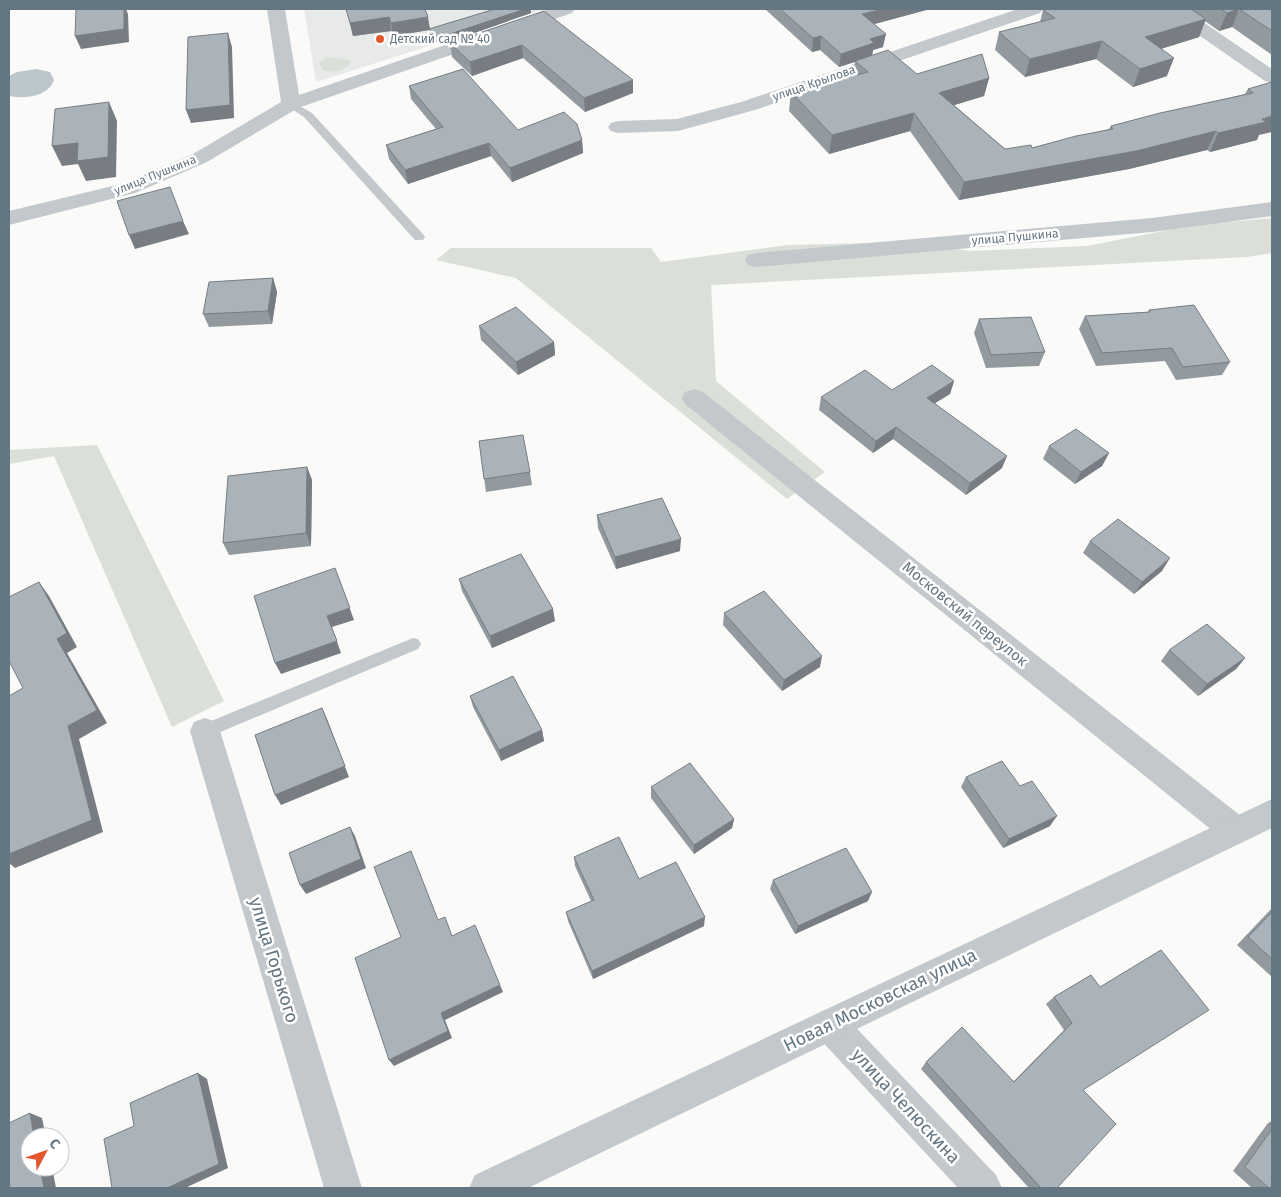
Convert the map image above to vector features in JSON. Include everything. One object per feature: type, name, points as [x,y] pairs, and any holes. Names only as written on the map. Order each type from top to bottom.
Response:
[{"type":"street","points":[[276,9],[291,104]]},
{"type":"street","name":"улица Пушкина","points":[[9,218],[128,188],[200,158],[291,104],[566,9]]},
{"type":"street","name":"улица Крылова","points":[[618,127],[678,125],[748,106],[1034,9]]},
{"type":"street","points":[[1173,9],[1272,77]]},
{"type":"street","name":"улица Пушкина","points":[[756,260],[1152,225],[1272,209]]},
{"type":"street","name":"Московский переулок","points":[[694,398],[1235,830]]},
{"type":"street","name":"улица Горького","points":[[205,731],[343,1188]]},
{"type":"street","name":"Новая Московская улица","points":[[488,1188],[1272,813]]},
{"type":"street","name":"улица Челюскина","points":[[830,1025],[983,1188]]},
{"type":"lane","points":[[291,104],[308,115],[419,237]]},
{"type":"lane","points":[[205,731],[413,644]]},
{"type":"shaded area","name":"Детский сад № 40","points":[[304,9],[545,9],[316,82]]},
{"type":"shaded area","points":[[327,57],[350,60],[350,63],[338,71],[323,70],[319,63]]},
{"type":"shaded area","points":[[36,69],[50,72],[54,80],[47,90],[28,97],[9,96],[9,76],[17,72]]},
{"type":"shaded area","points":[[1272,218],[1272,253],[1247,257],[711,285],[716,381],[825,472],[787,499],[516,278],[436,260],[451,248],[651,248],[661,262],[788,245],[914,242],[969,251],[1087,246],[1194,225]]},
{"type":"shaded area","points":[[97,445],[224,701],[172,727],[54,456],[9,464],[9,450]]},
{"type":"building","points":[[76,9],[124,9],[124,29],[75,36]]},
{"type":"building","points":[[346,9],[425,9],[428,17],[391,23],[389,17],[350,23]]},
{"type":"building","points":[[495,9],[525,9],[438,38],[429,29]]},
{"type":"building","points":[[780,9],[884,9],[862,14],[886,34],[870,39],[874,43],[841,54],[821,36],[813,38]]},
{"type":"building","points":[[1191,9],[1206,19],[1145,37],[1174,58],[1140,69],[1102,41],[1030,59],[999,32],[1055,18],[1043,10]]},
{"type":"building","points":[[1221,9],[1239,9],[1227,13]]},
{"type":"building","points":[[1239,9],[1272,9],[1272,31]]},
{"type":"building","points":[[544,11],[633,80],[584,98],[522,45],[470,62],[450,43]]},
{"type":"building","points":[[228,33],[230,105],[186,110],[188,37]]},
{"type":"building","points":[[888,50],[917,74],[982,54],[989,78],[939,93],[1005,149],[1031,145],[1032,148],[1076,136],[1113,129],[1111,126],[1160,113],[1253,93],[1248,89],[1272,82],[1272,116],[1262,119],[1266,122],[1218,133],[1216,131],[1136,151],[964,182],[914,113],[832,135],[791,92],[868,72],[855,61]]},
{"type":"building","points":[[463,69],[518,130],[564,112],[577,124],[582,140],[510,168],[489,143],[405,170],[386,145],[443,127],[409,86]]},
{"type":"building","points":[[109,102],[108,157],[77,161],[78,143],[52,146],[55,109]]},
{"type":"building","points":[[170,187],[183,221],[129,235],[117,201]]},
{"type":"building","points":[[273,278],[268,311],[203,314],[209,282]]},
{"type":"building","points":[[1194,305],[1230,362],[1183,367],[1172,348],[1102,353],[1085,316],[1150,312],[1149,310]]},
{"type":"building","points":[[516,307],[554,342],[516,362],[479,326]]},
{"type":"building","points":[[1031,317],[1045,352],[991,355],[979,319]]},
{"type":"building","points":[[932,365],[954,381],[927,398],[1007,456],[970,483],[896,427],[876,441],[821,397],[865,370],[892,390]]},
{"type":"building","points":[[1076,429],[1109,453],[1081,472],[1049,446]]},
{"type":"building","points":[[523,435],[530,472],[484,479],[479,441]]},
{"type":"building","points":[[307,467],[306,533],[223,543],[228,476]]},
{"type":"building","points":[[662,498],[681,539],[615,557],[597,515]]},
{"type":"building","points":[[1118,519],[1170,558],[1142,582],[1090,541]]},
{"type":"building","points":[[521,554],[553,609],[490,636],[459,579]]},
{"type":"building","points":[[335,568],[350,608],[327,616],[337,641],[275,663],[254,596]]},
{"type":"building","points":[[39,582],[67,633],[57,639],[97,710],[68,726],[92,820],[9,854],[9,696],[23,688],[9,661],[9,597]]},
{"type":"building","points":[[764,591],[822,656],[784,680],[724,613]]},
{"type":"building","points":[[1207,624],[1245,658],[1207,684],[1169,650]]},
{"type":"building","points":[[513,676],[542,730],[499,750],[470,696]]},
{"type":"building","points":[[322,708],[345,766],[275,795],[255,735]]},
{"type":"building","points":[[1002,761],[1020,786],[1032,781],[1057,816],[1009,839],[966,777]]},
{"type":"building","points":[[690,763],[734,819],[694,845],[651,787]]},
{"type":"building","points":[[350,827],[361,859],[300,885],[289,853]]},
{"type":"building","points":[[619,837],[639,879],[676,862],[705,917],[592,971],[566,912],[594,900],[574,857]]},
{"type":"building","points":[[846,848],[872,892],[798,926],[773,880]]},
{"type":"building","points":[[411,851],[438,920],[445,917],[452,936],[475,925],[500,985],[441,1013],[448,1031],[389,1060],[355,958],[401,937],[374,867]]},
{"type":"building","points":[[1272,912],[1272,959],[1248,937]]},
{"type":"building","points":[[1161,950],[1209,1010],[1083,1090],[1116,1124],[1057,1188],[1041,1188],[926,1062],[962,1027],[1014,1082],[1072,1023],[1054,997],[1091,975],[1100,987]]},
{"type":"building","points":[[198,1073],[219,1164],[167,1188],[112,1188],[104,1139],[134,1126],[130,1103]]},
{"type":"building","points":[[30,1113],[32,1127],[20,1127],[20,1177],[42,1177],[44,1188],[9,1188],[9,1123]]},
{"type":"building","points":[[1272,1129],[1272,1188],[1269,1188],[1245,1167]]},
{"type":"place","name":"Детский сад № 40","points":[[380,39]]}]
